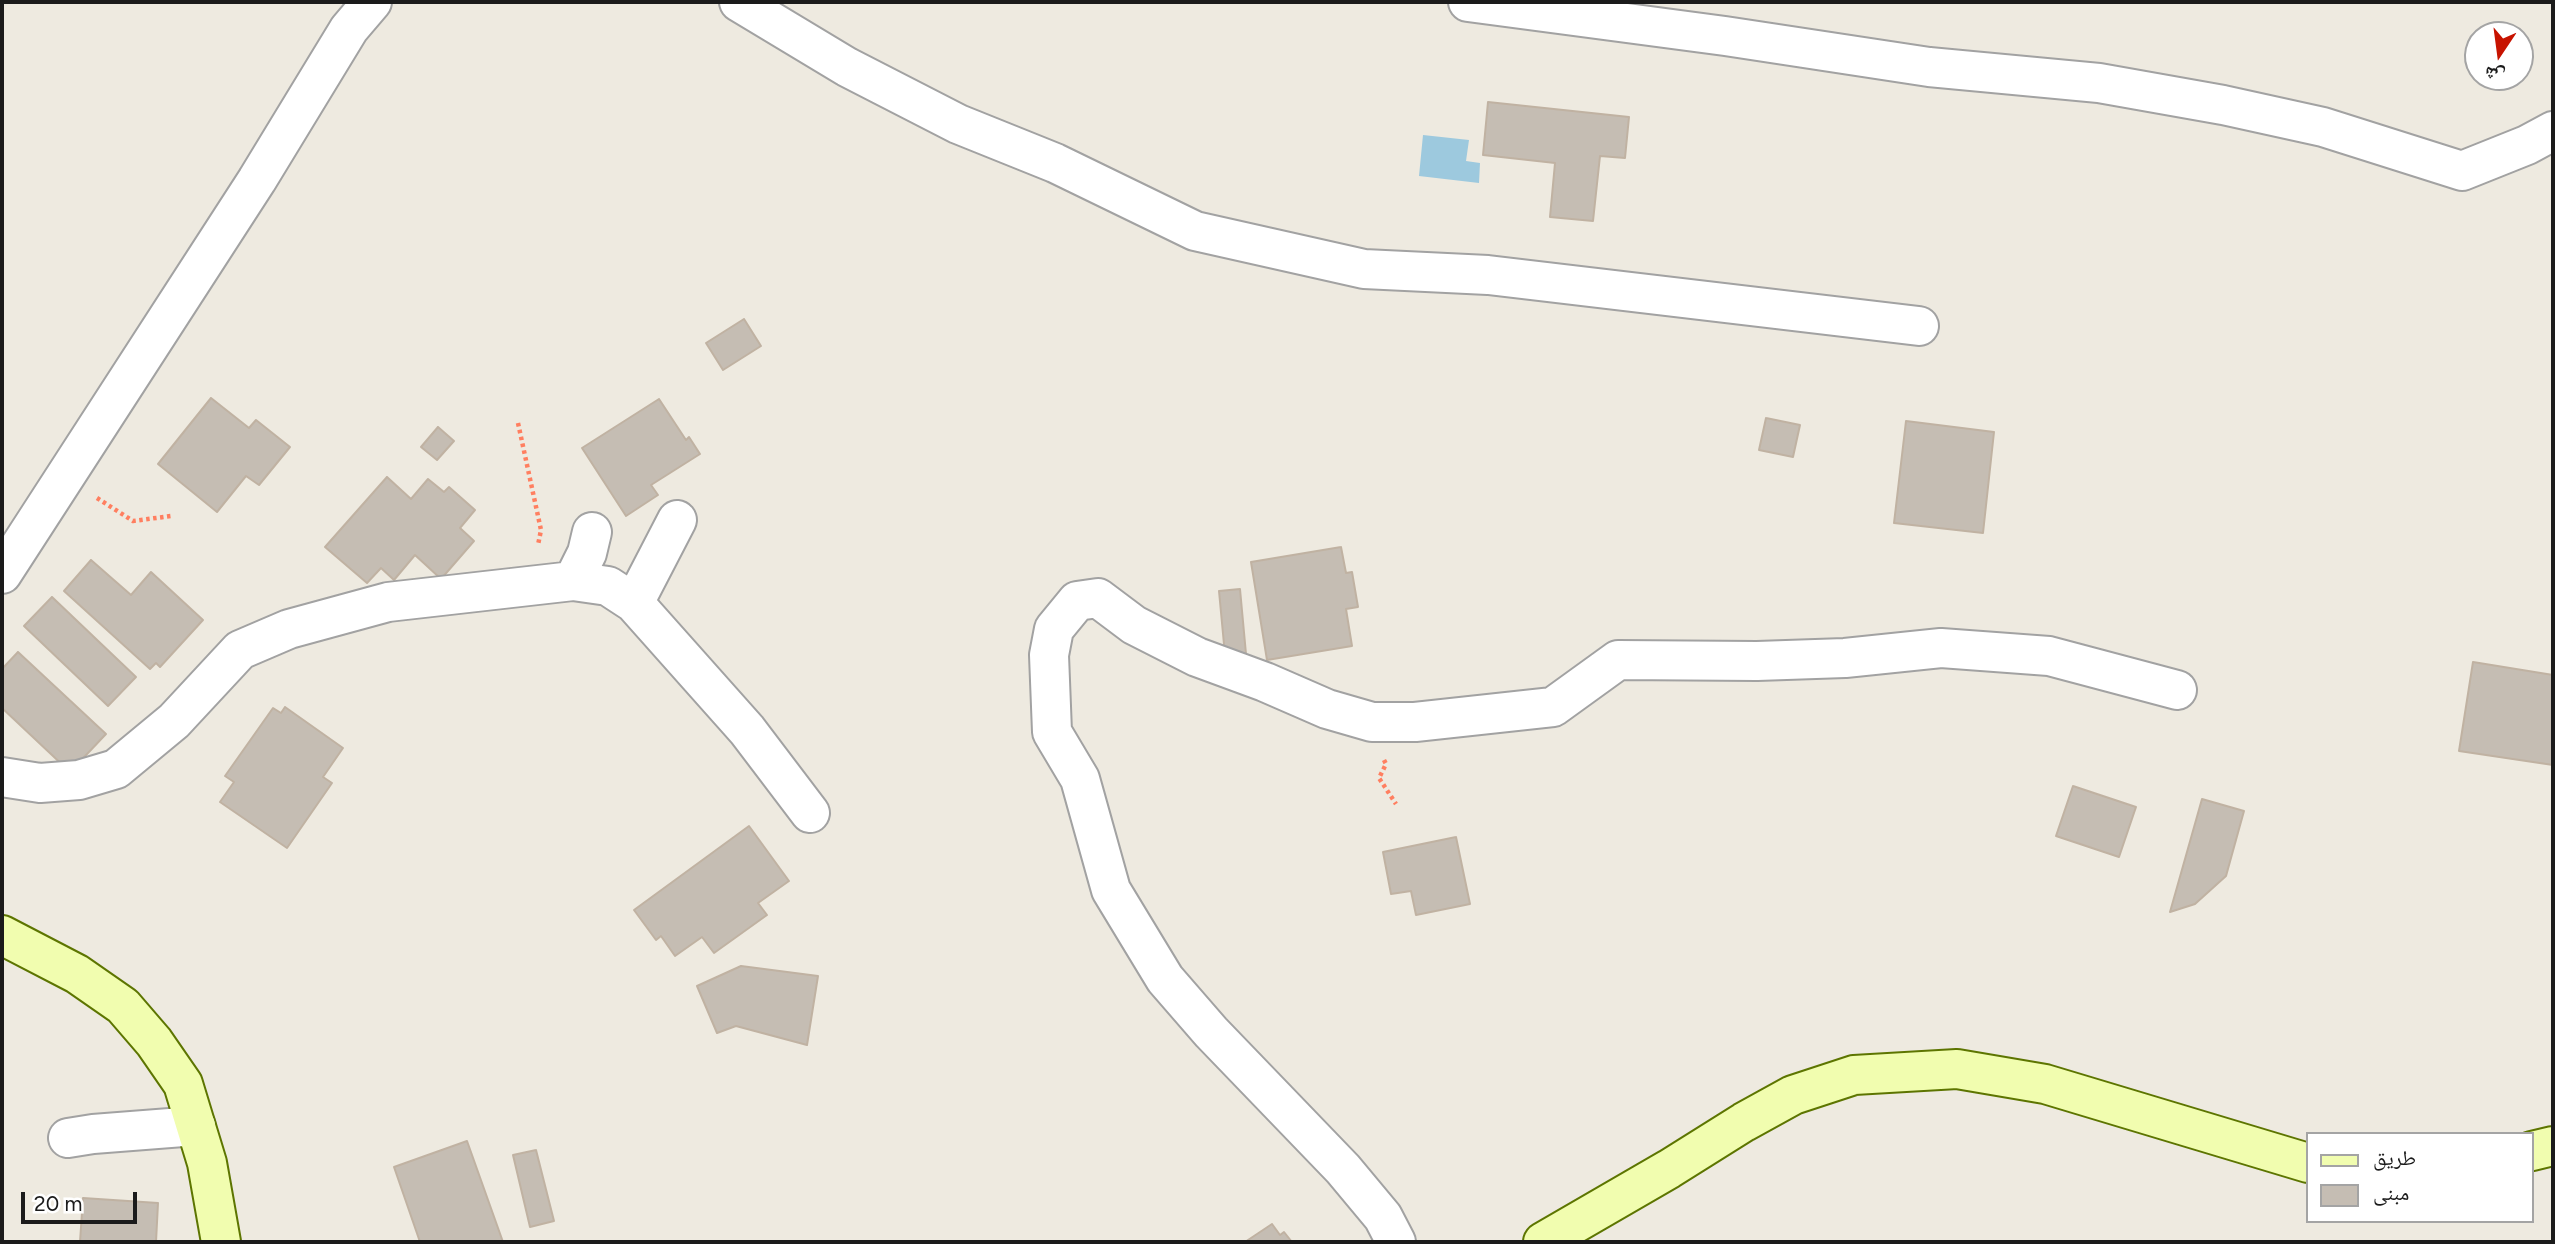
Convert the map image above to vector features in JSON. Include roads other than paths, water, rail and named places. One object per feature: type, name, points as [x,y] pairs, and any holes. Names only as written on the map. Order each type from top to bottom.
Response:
[{"type":"main road","points":[[2,935],[77,974],[123,1006],[154,1042],[183,1084],[207,1163],[221,1242]]},
{"type":"main road","points":[[1550,1241],[1783,1100],[1854,1075],[1958,1069],[2045,1084],[2306,1162]]},
{"type":"main road","points":[[2534,1151],[2553,1146]]},
{"type":"street","points":[[2,574],[257,180],[349,29],[372,2]]},
{"type":"street","points":[[738,2],[847,67],[958,124],[1055,163],[1195,231],[1364,269],[1488,275],[1919,326]]},
{"type":"street","points":[[1468,2],[1684,16],[1929,67],[2099,83],[2323,127],[2462,171],[2527,145],[2553,131]]},
{"type":"street","points":[[634,603],[677,520]]},
{"type":"street","points":[[573,581],[587,553],[592,532]]},
{"type":"street","points":[[2,777],[40,783],[79,780],[116,769],[174,721],[240,650],[289,629],[388,602],[573,581],[608,586],[634,603],[747,730],[810,813]]},
{"type":"street","points":[[1396,1242],[1383,1217],[1343,1169],[1211,1032],[1165,979],[1111,890],[1080,779],[1052,732],[1049,655],[1054,629],[1077,601],[1098,598],[1134,625],[1197,657],[1327,709],[1372,722],[1415,722],[1553,707],[1618,660],[1844,659],[1941,648],[2049,656],[2177,690]]},
{"type":"street","points":[[68,1138],[196,1126]]},
{"type":"water","points":[[1423,135],[1469,140],[1466,161],[1480,163],[1479,183],[1419,176]]}]
